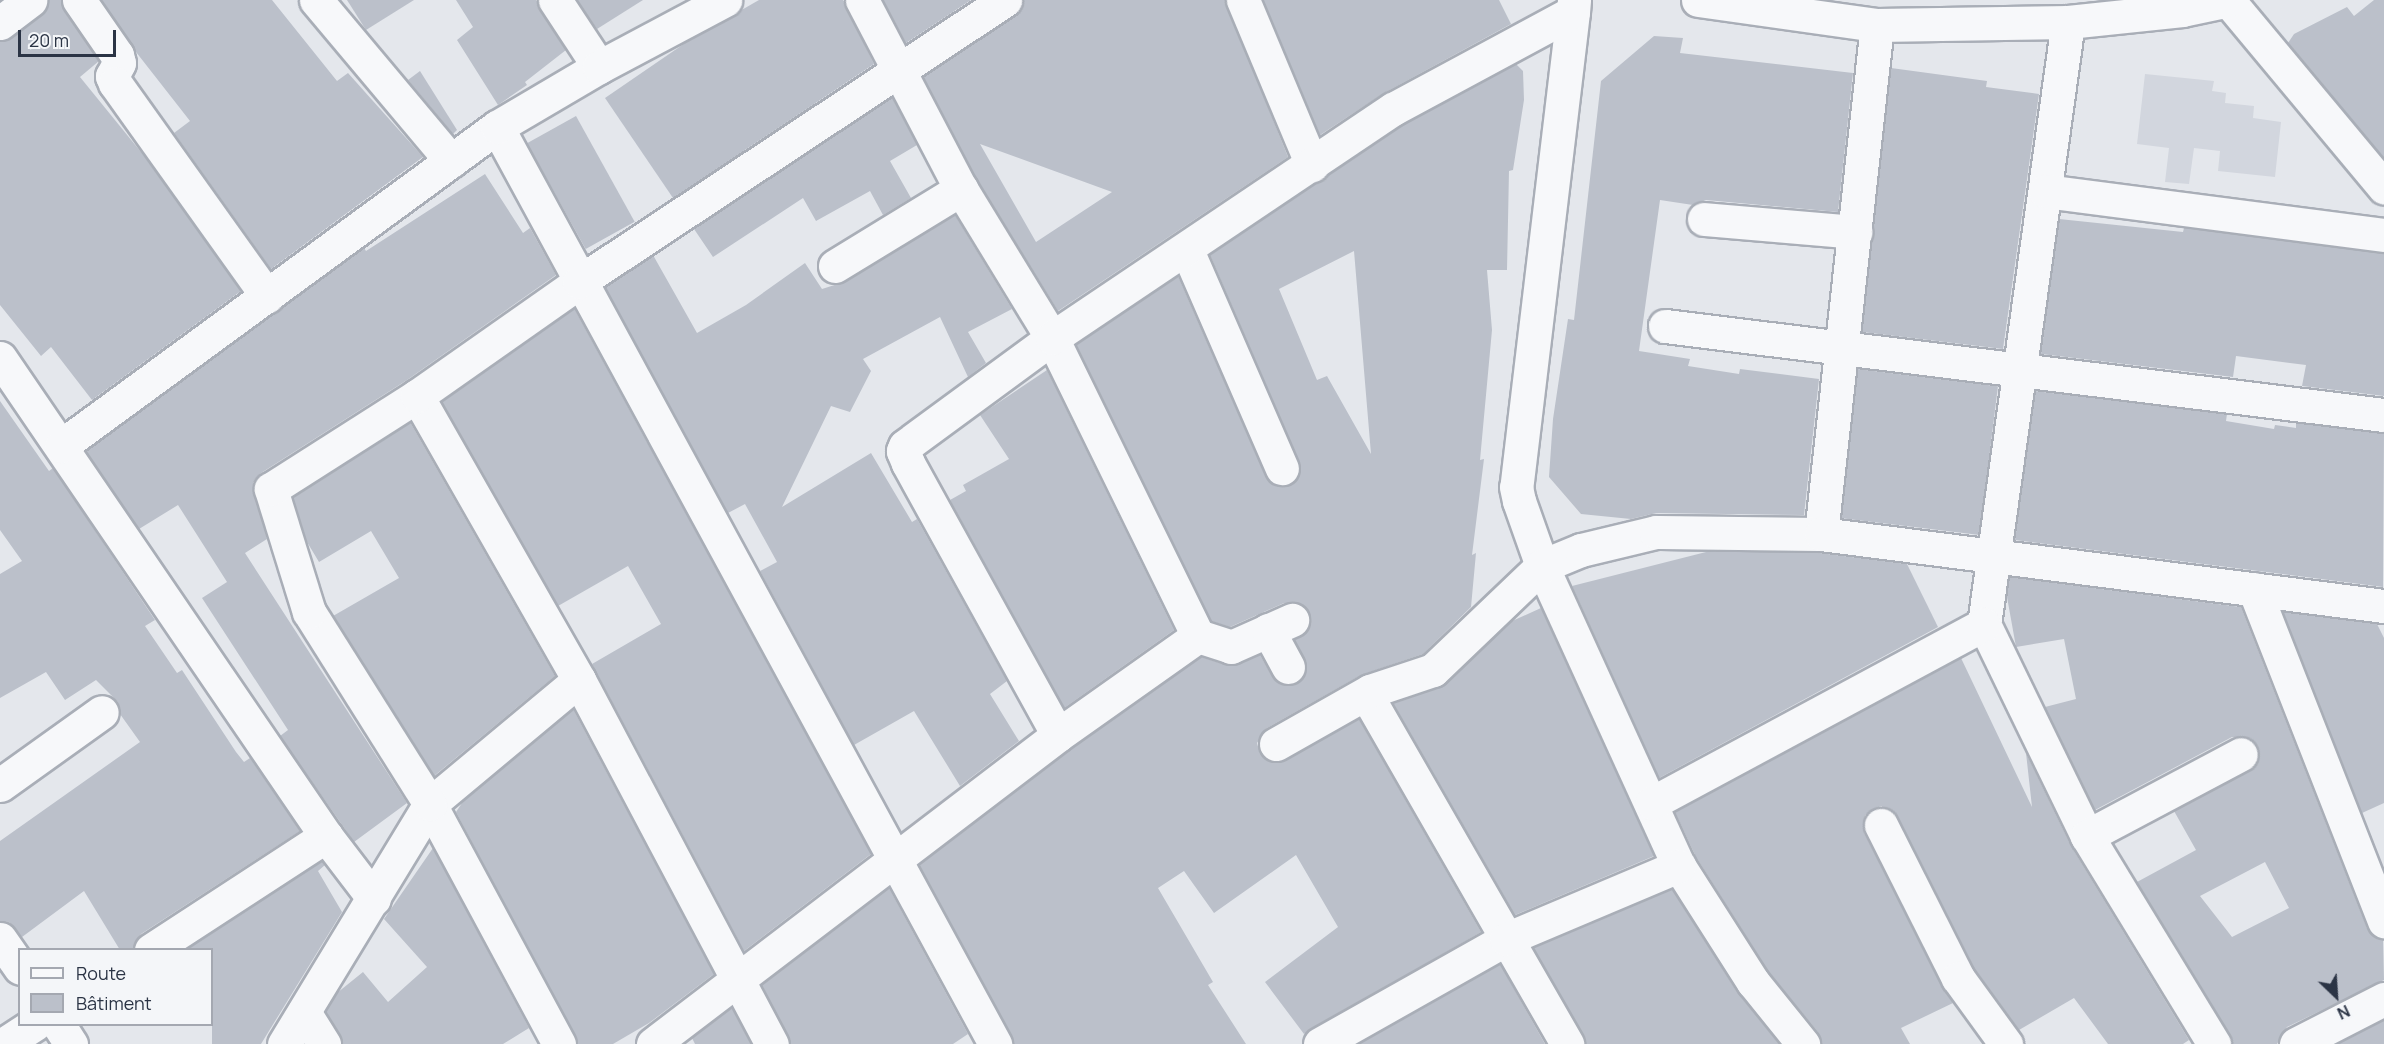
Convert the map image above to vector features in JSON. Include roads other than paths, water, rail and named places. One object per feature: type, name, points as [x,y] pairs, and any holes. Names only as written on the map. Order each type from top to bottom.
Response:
[{"type":"street","points":[[0,23],[30,0]]},
{"type":"street","points":[[79,0],[117,55],[119,63],[112,76],[115,82],[267,296]]},
{"type":"street","points":[[316,0],[452,161]]},
{"type":"street","points":[[555,0],[599,67]]},
{"type":"street","points":[[61,446],[497,127],[599,67],[725,0]]},
{"type":"street","points":[[862,0],[962,189],[1052,338],[1198,636],[1231,647],[1280,625],[1288,667]]},
{"type":"street","points":[[559,1044],[430,804],[309,612],[272,499],[271,489],[417,396],[579,282],[1005,0]]},
{"type":"street","points":[[1243,0],[1312,165]]},
{"type":"street","points":[[1698,0],[1877,26],[2068,22],[2146,7],[2229,0],[2384,187]]},
{"type":"street","points":[[1058,735],[903,451],[1052,338],[1187,250],[1393,109],[1573,6]]},
{"type":"street","points":[[1573,6],[1516,487],[1542,567],[1679,866],[1753,982],[1803,1044]]},
{"type":"street","points":[[2068,22],[1984,624],[2087,836],[2214,1044]]},
{"type":"street","points":[[1821,534],[1877,26]]},
{"type":"street","points":[[497,127],[994,1044]]},
{"type":"street","points":[[835,266],[962,189]]},
{"type":"street","points":[[2045,191],[2384,235]]},
{"type":"street","points":[[1704,219],[1855,232]]},
{"type":"street","points":[[1187,250],[1282,468]]},
{"type":"street","points":[[1665,326],[2384,415]]},
{"type":"street","points":[[0,358],[326,836],[374,899]]},
{"type":"street","points":[[417,396],[579,680],[772,1044]]},
{"type":"street","points":[[1276,744],[1366,694],[1433,670],[1542,567],[1581,550],[1656,532],[1821,534],[2383,607]]},
{"type":"street","points":[[2254,589],[2384,921]]},
{"type":"street","points":[[1652,803],[1984,624]]},
{"type":"street","points":[[653,1044],[736,978],[1058,735],[1198,636]]},
{"type":"street","points":[[284,1044],[430,804],[579,680]]},
{"type":"street","points":[[1366,694],[1567,1044]]},
{"type":"street","points":[[0,784],[102,712]]},
{"type":"street","points":[[2087,836],[2241,754]]},
{"type":"street","points":[[1881,825],[1958,978],[2006,1044]]},
{"type":"street","points":[[154,948],[326,836]]},
{"type":"street","points":[[1320,1044],[1365,1032],[1506,939],[1679,866]]},
{"type":"street","points":[[0,939],[18,965]]},
{"type":"street","points":[[2296,1044],[2384,999]]},
{"type":"street","points":[[304,1012],[324,1044]]},
{"type":"street","points":[[4,1044],[31,1026]]},
{"type":"street","points":[[59,1026],[71,1044]]}]
